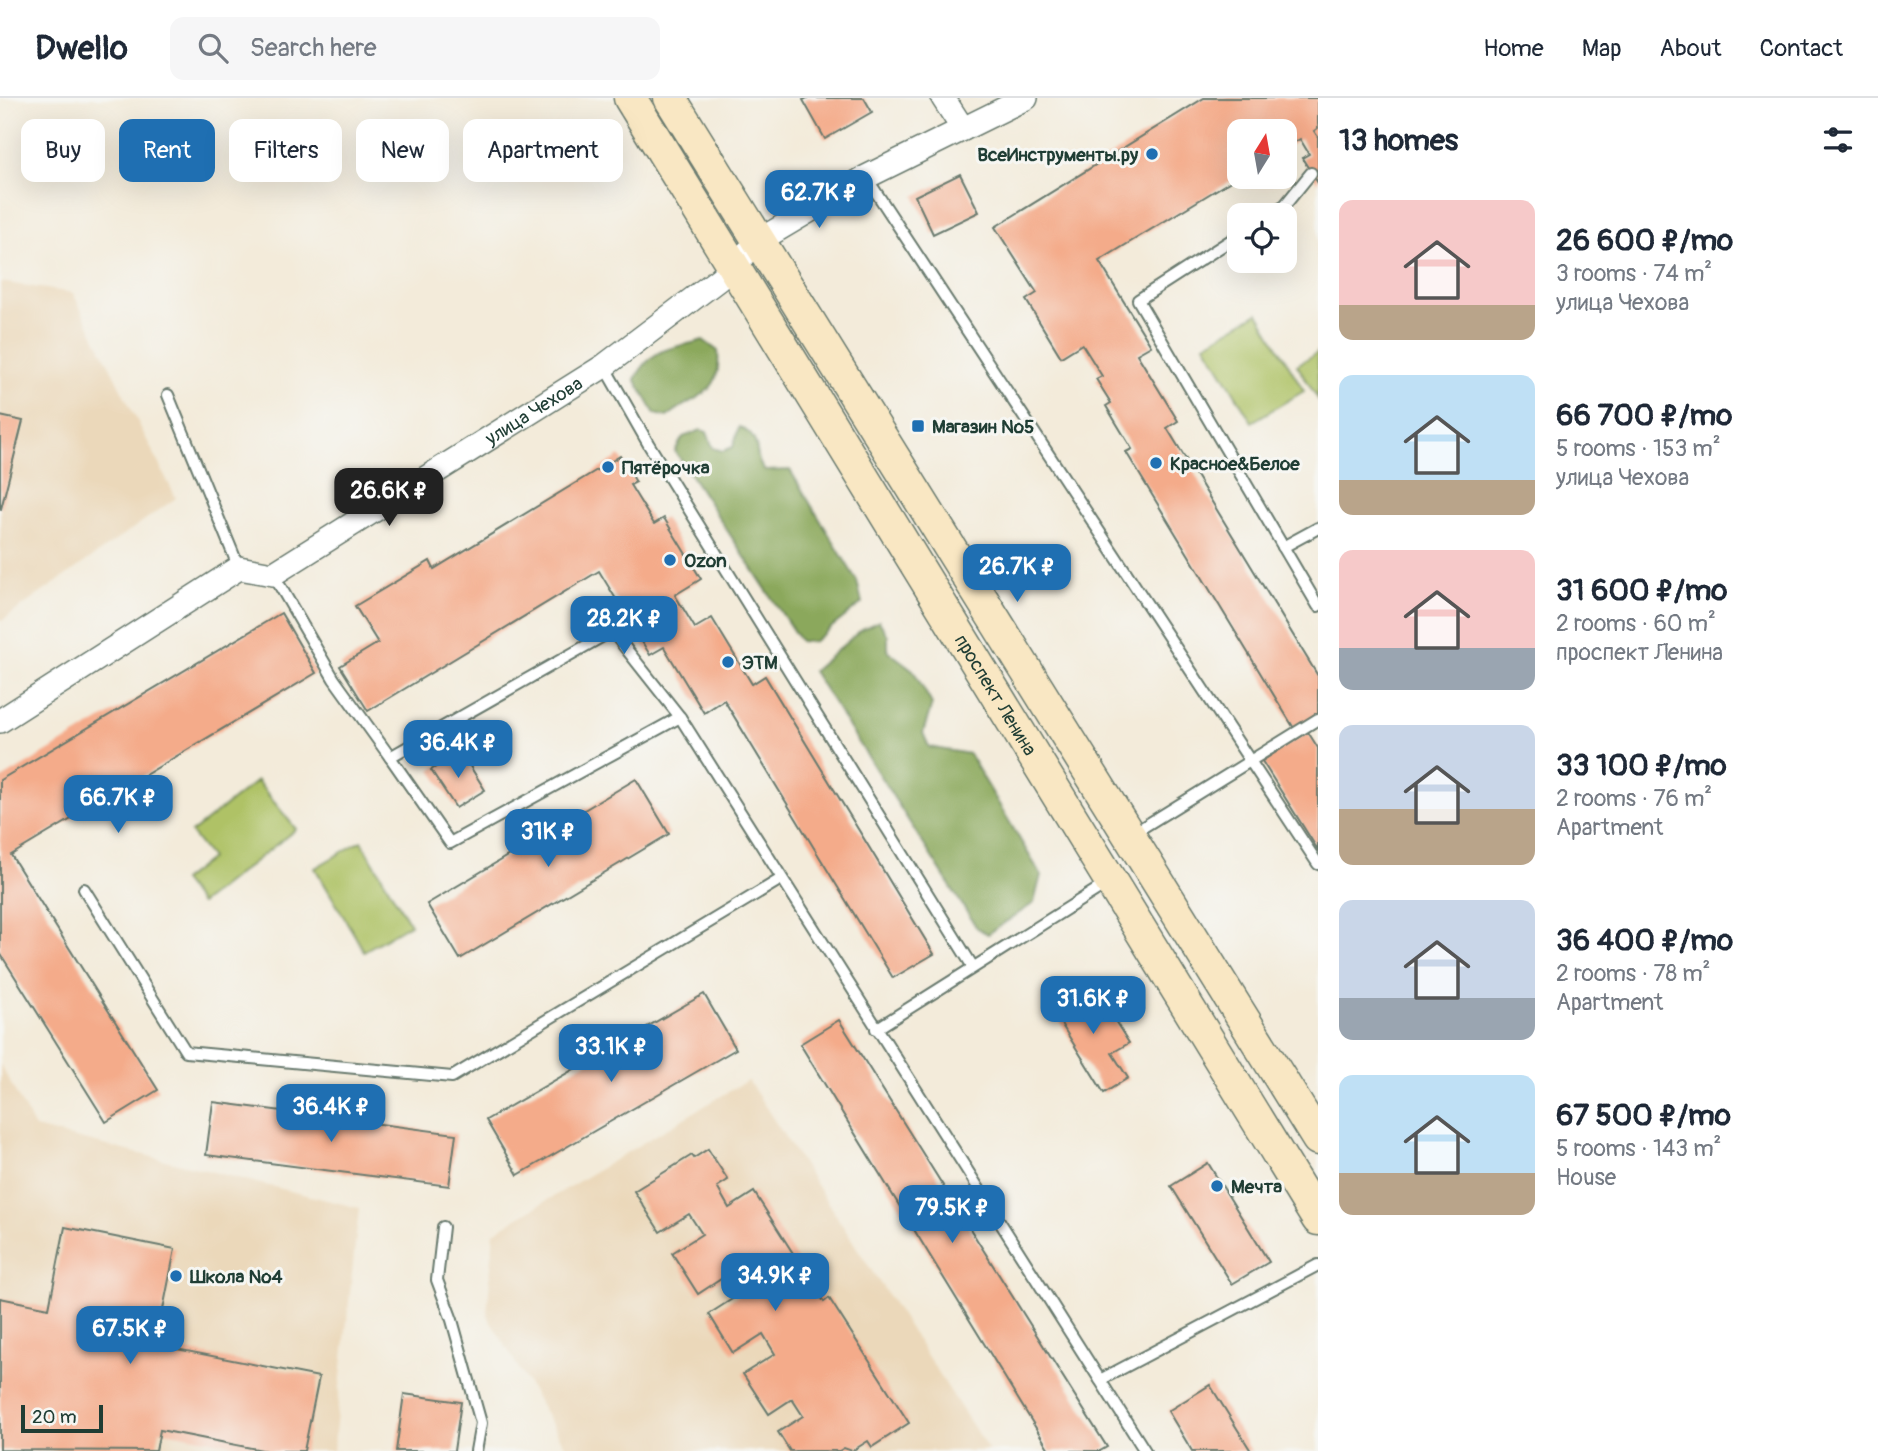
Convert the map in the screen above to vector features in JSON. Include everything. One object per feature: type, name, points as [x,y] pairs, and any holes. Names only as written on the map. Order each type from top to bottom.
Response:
[{"type":"main road","name":"проспект Ленина","points":[[631,98],[1318,1219]]},
{"type":"main road","name":"проспект Ленина","points":[[670,98],[1318,1139]]},
{"type":"street","points":[[943,98],[962,129]]},
{"type":"street","name":"улица Чехова","points":[[272,574],[604,366],[719,279],[760,240],[866,177],[1026,98]]},
{"type":"street","points":[[0,721],[239,568],[272,574]]},
{"type":"lane","points":[[1287,203],[1311,173]]},
{"type":"lane","points":[[866,177],[1318,864]]},
{"type":"lane","points":[[1227,243],[1138,300],[1318,606]]},
{"type":"lane","points":[[604,366],[656,456],[973,967]]},
{"type":"lane","points":[[168,396],[239,568]]},
{"type":"lane","points":[[1283,547],[1318,528]]},
{"type":"lane","points":[[272,574],[334,679],[450,843],[680,717]]},
{"type":"lane","points":[[390,757],[612,631],[680,717],[1146,1451]]},
{"type":"lane","points":[[1130,836],[1318,719]]},
{"type":"lane","points":[[84,889],[186,1052],[452,1077],[781,880]]},
{"type":"lane","points":[[876,1029],[1111,880]]},
{"type":"lane","points":[[443,1227],[437,1280],[452,1320],[481,1423],[476,1451]]},
{"type":"lane","points":[[1100,1380],[1318,1265]]},
{"type":"shaded area","points":[[0,282],[73,293],[176,498],[0,622]]},
{"type":"shaded area","name":"Школа №4","points":[[0,1064],[35,1128],[359,1208],[333,1451],[0,1451]]},
{"type":"shaded area","points":[[748,1080],[989,1451],[568,1451],[487,1315],[494,1232]]},
{"type":"green space","points":[[1258,313],[1304,391],[1252,422],[1205,344]]},
{"type":"green space","points":[[703,340],[718,351],[716,378],[712,386],[667,417],[655,414],[635,379],[642,368],[664,350]]},
{"type":"green space","points":[[1318,352],[1318,399],[1297,365]]},
{"type":"green space","points":[[739,427],[747,431],[755,442],[761,466],[765,471],[790,470],[857,581],[862,603],[813,642],[800,641],[675,451],[683,437],[701,430],[707,432],[713,448],[723,451],[733,447]]},
{"type":"green space","points":[[879,621],[888,636],[888,651],[913,670],[932,704],[923,733],[929,747],[969,754],[1041,875],[1034,903],[988,934],[977,928],[813,671],[862,629]]},
{"type":"green space","points":[[257,781],[296,829],[200,904],[182,881],[211,858],[191,833]]},
{"type":"green space","points":[[361,841],[410,924],[364,951],[315,868]]},
{"type":"building","points":[[864,98],[872,112],[825,139],[803,100]]},
{"type":"building","points":[[1204,98],[1318,98],[1318,128],[1314,131],[1318,137],[1318,183],[1302,158],[1309,154],[1300,139],[1297,141],[1297,119],[1227,119],[1227,183],[1099,261],[1151,346],[1137,354],[1178,421],[1167,428],[1318,676],[1318,716],[1295,730],[1126,452],[1132,449],[1106,406],[1111,403],[1096,379],[1102,376],[1082,344],[1061,357],[1026,300],[1037,293],[995,227]]},
{"type":"building","points":[[960,174],[979,212],[933,234],[915,196]]},
{"type":"building","points":[[0,416],[23,421],[1,509],[0,508]]},
{"type":"building","points":[[620,456],[636,482],[630,485],[654,524],[664,518],[701,579],[675,595],[695,628],[712,618],[752,684],[765,676],[934,954],[893,978],[724,700],[704,713],[664,647],[650,655],[599,571],[368,711],[340,666],[378,643],[355,606],[430,561],[434,569]]},
{"type":"building","points":[[281,613],[316,673],[11,855],[158,1090],[106,1122],[0,953],[0,780]]},
{"type":"building","points":[[1308,732],[1318,748],[1318,850],[1262,761]]},
{"type":"building","points":[[461,752],[485,790],[456,808],[431,770]]},
{"type":"building","points":[[636,779],[669,834],[460,959],[427,904]]},
{"type":"building","points":[[1069,989],[1079,1006],[1098,994],[1129,1043],[1112,1053],[1128,1078],[1104,1093],[1047,1001]]},
{"type":"building","points":[[704,994],[736,1049],[518,1175],[486,1120]]},
{"type":"building","points":[[839,1020],[1107,1447],[1100,1451],[1050,1451],[800,1044]]},
{"type":"building","points":[[213,1102],[456,1134],[449,1186],[206,1155]]},
{"type":"building","points":[[708,1149],[728,1180],[717,1187],[729,1208],[754,1192],[824,1302],[829,1298],[909,1423],[872,1447],[868,1441],[852,1451],[844,1448],[839,1451],[790,1451],[778,1432],[803,1416],[792,1399],[769,1414],[743,1374],[775,1354],[763,1334],[733,1353],[709,1314],[740,1294],[727,1275],[698,1294],[672,1253],[702,1234],[689,1214],[660,1232],[634,1191],[692,1155],[694,1158]]},
{"type":"building","points":[[1208,1163],[1269,1262],[1232,1284],[1171,1186]]},
{"type":"building","points":[[65,1227],[175,1249],[156,1345],[319,1377],[304,1451],[267,1451],[160,1430],[156,1451],[0,1450],[0,1298],[49,1308]]},
{"type":"building","points":[[1210,1385],[1251,1451],[1192,1451],[1168,1411]]},
{"type":"building","points":[[404,1394],[461,1402],[454,1451],[396,1451]]},
{"type":"place","name":"ВсеИнструменты.ру","points":[[1152,154]]},
{"type":"place","name":"Магазин №5","points":[[918,426]]},
{"type":"place","name":"Красное&Белое","points":[[1156,463]]},
{"type":"place","name":"Пятёрочка","points":[[608,467]]},
{"type":"place","name":"Ozon","points":[[670,560]]},
{"type":"place","name":"ЭТМ","points":[[728,662]]},
{"type":"place","name":"Мечта","points":[[1217,1186]]},
{"type":"place","name":"Школа №4","points":[[176,1276]]}]
